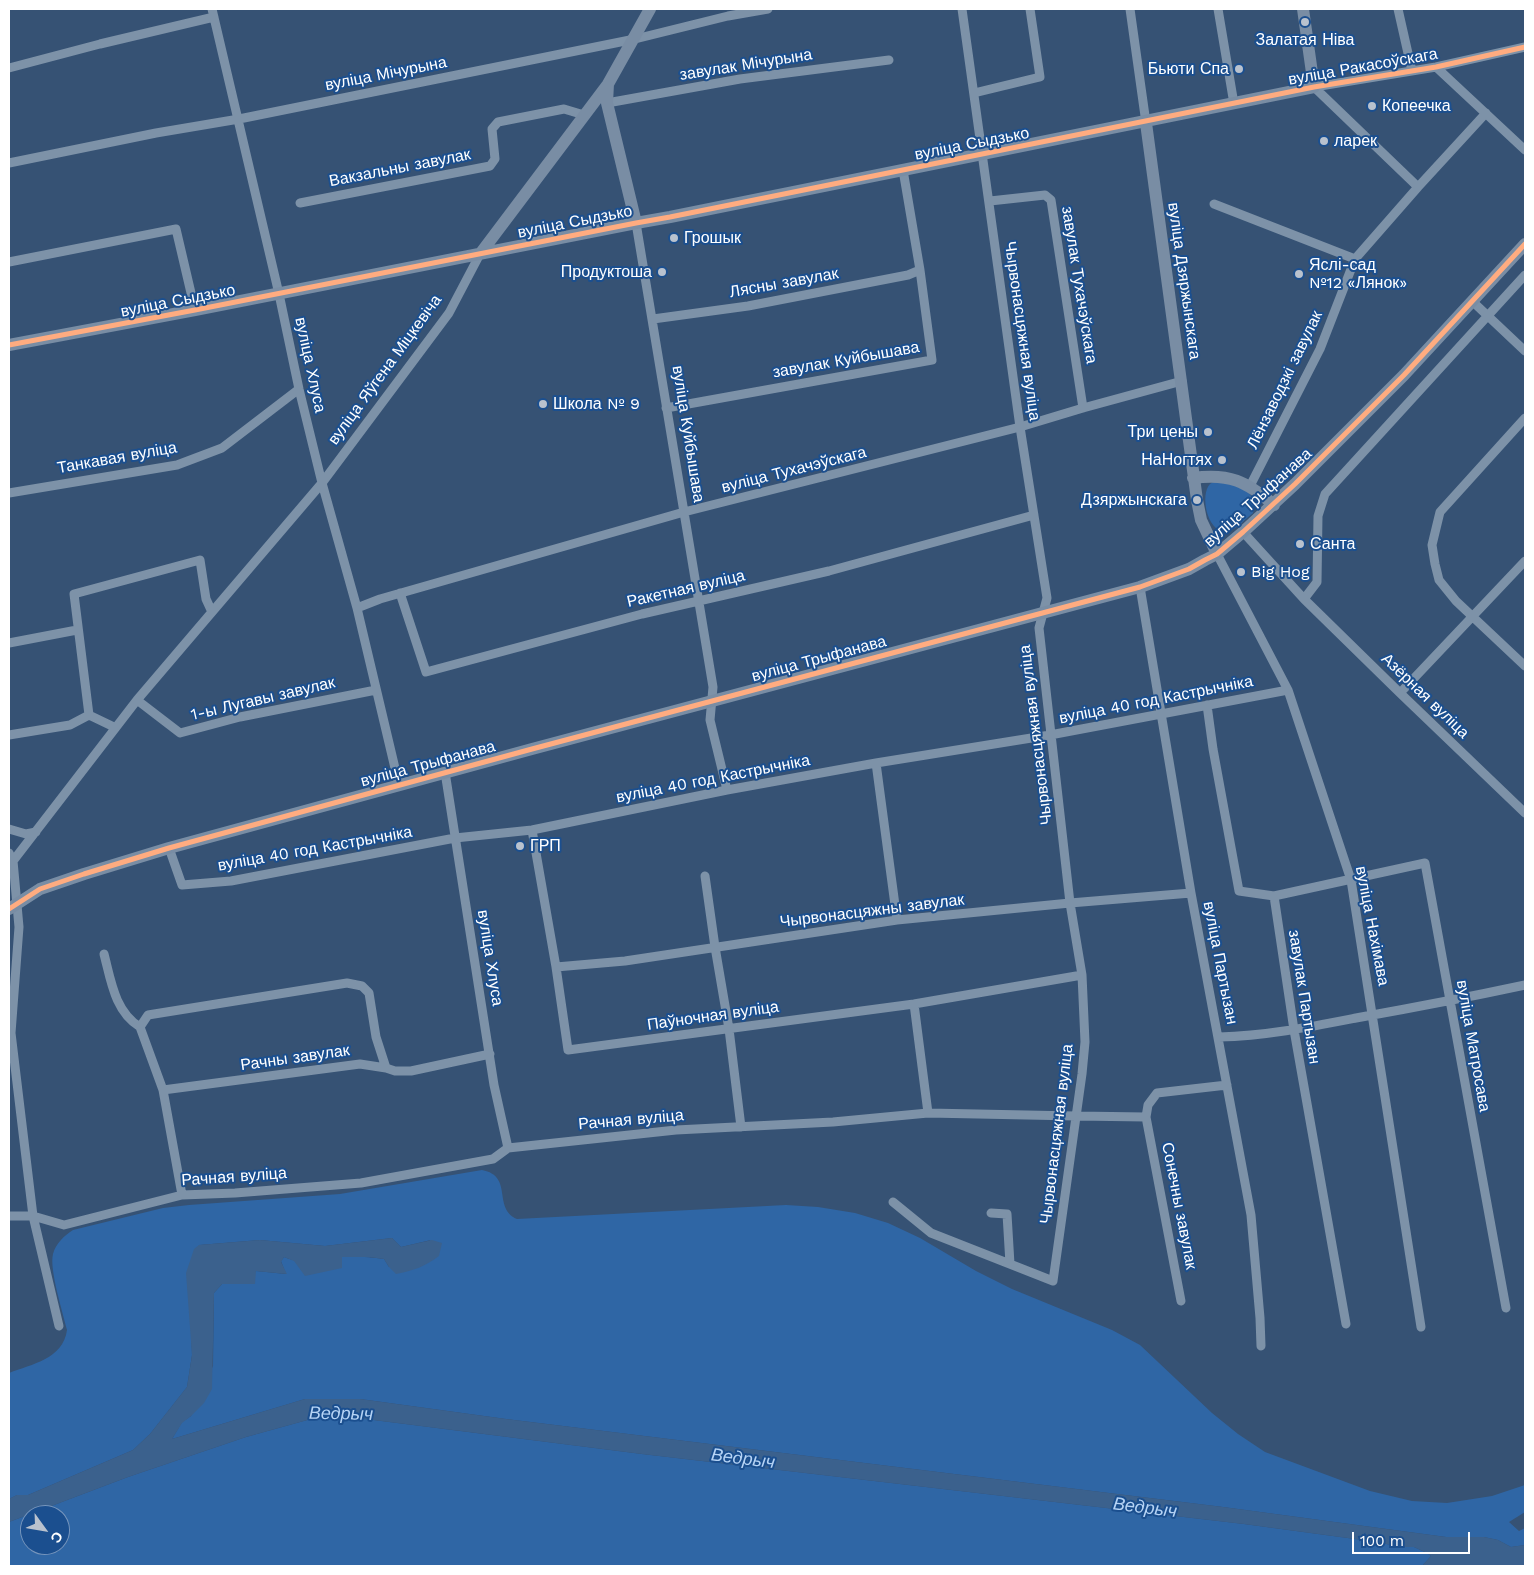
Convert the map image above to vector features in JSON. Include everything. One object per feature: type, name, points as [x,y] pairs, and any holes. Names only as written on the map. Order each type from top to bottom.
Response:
[{"type":"street","name":"вуліца Яўгена Міцкевіча","points":[[11,857],[36,832],[136,700],[322,483],[449,313],[480,254],[608,84],[650,9]]},
{"type":"street","name":"вуліца Мічурына","points":[[9,163],[156,133],[239,119],[634,39],[728,16],[768,9]]},
{"type":"street","name":"Чырвонасцяжная вуліца","points":[[893,1202],[931,1233],[1054,1281],[1085,1042],[1082,975],[1070,903],[1038,628],[1047,598],[1020,427],[962,9]]},
{"type":"street","points":[[974,93],[1040,77],[1030,9]]},
{"type":"street","name":"вуліца Дзяржынскага","points":[[1130,9],[1182,381],[1193,478],[1201,520],[1217,554]]},
{"type":"street","points":[[1218,9],[1234,104]]},
{"type":"street","points":[[1303,9],[1314,87],[1418,187]]},
{"type":"street","points":[[1398,9],[1412,71]]},
{"type":"street","points":[[9,68],[213,13]]},
{"type":"street","name":"вуліца Хлуса","points":[[213,13],[239,119],[299,389],[322,483],[357,608],[399,785]]},
{"type":"street","name":"вуліца Ракасоўскага","points":[[1146,122],[1314,87],[1436,67],[1525,47]]},
{"type":"street","name":"завулак Мічурына","points":[[608,103],[740,79],[889,60]]},
{"type":"street","points":[[1436,67],[1525,150]]},
{"type":"street","name":"вуліца Куйбышава","points":[[608,84],[608,103],[636,222],[653,319],[666,408],[714,687],[710,720],[727,790]]},
{"type":"street","name":"Вакзальны завулак","points":[[300,203],[490,166],[496,159],[492,129],[498,122],[564,109],[584,115]]},
{"type":"street","name":"Лёнзаводзкі завулак","points":[[1250,486],[1320,349],[1355,259],[1486,113]]},
{"type":"street","name":"вуліца Сыдзько","points":[[9,345],[279,294],[1146,122]]},
{"type":"street","name":"завулак Куйбышава","points":[[666,408],[932,360],[920,270],[903,170]]},
{"type":"street","name":"завулак Тухачэўскага","points":[[990,201],[1045,195],[1051,200],[1083,408]]},
{"type":"street","points":[[1214,204],[1355,259]]},
{"type":"street","points":[[9,262],[176,229],[195,310]]},
{"type":"street","name":"вуліца Трыфанава","points":[[13,906],[40,889],[169,848],[1140,587],[1188,569],[1217,554],[1274,505],[1404,375],[1525,244]]},
{"type":"street","name":"Лясны завулак","points":[[653,319],[748,306],[908,275],[920,270]]},
{"type":"street","points":[[1304,599],[1316,582],[1318,516],[1325,494],[1525,275]]},
{"type":"street","points":[[1472,301],[1525,352]]},
{"type":"street","name":"вуліца Тухачэўскага","points":[[357,608],[400,593],[684,512],[1020,427],[1182,381]]},
{"type":"street","name":"Танкавая вуліца","points":[[9,493],[177,465],[222,448],[299,389]]},
{"type":"street","points":[[1525,418],[1440,512],[1432,545],[1439,580],[1456,601],[1525,666]]},
{"type":"street","points":[[1193,478],[1214,475],[1250,486],[1274,505]]},
{"type":"street","name":"Ракетная вуліца","points":[[400,593],[426,672],[642,614],[829,571],[1034,516]]},
{"type":"street","name":"Азёрная вуліца","points":[[1243,532],[1304,599],[1525,813]]},
{"type":"street","name":"вуліца Нахімава","points":[[1217,554],[1288,690],[1351,880],[1420,1327]]},
{"type":"street","points":[[89,715],[74,594],[200,560],[206,599],[212,612]]},
{"type":"street","points":[[1400,694],[1525,562]]},
{"type":"street","name":"вуліца Партызан","points":[[1140,587],[1192,893],[1251,1215],[1261,1346]]},
{"type":"street","points":[[9,643],[77,630]]},
{"type":"street","name":"1-ы Лугавы завулак","points":[[136,700],[180,733],[240,717],[376,690]]},
{"type":"street","name":"вуліца 40 год Кастрычніка","points":[[169,848],[182,885],[231,881],[455,838],[532,830],[727,790],[876,763],[1050,735],[1288,690]]},
{"type":"street","points":[[1207,705],[1213,749],[1239,891],[1274,896],[1351,880]]},
{"type":"street","points":[[89,715],[114,727]]},
{"type":"street","points":[[9,735],[70,725],[89,715]]},
{"type":"street","points":[[876,763],[897,920]]},
{"type":"street","name":"вуліца Хлуса","points":[[446,772],[494,1085],[508,1148]]},
{"type":"street","points":[[9,829],[26,834],[36,832]]},
{"type":"street","name":"Паўночная вуліца","points":[[532,830],[556,967],[568,1050],[914,1004],[1082,975]]},
{"type":"street","points":[[11,857],[13,906],[19,927],[11,1033],[33,1216],[59,1326]]},
{"type":"street","name":"вуліца Матросава","points":[[1351,880],[1424,863],[1506,1308]]},
{"type":"street","points":[[705,876],[729,1029],[741,1127]]},
{"type":"street","name":"Чырвонасцяжны завулак","points":[[556,967],[625,961],[897,920],[1192,893]]},
{"type":"street","name":"завулак Партызан","points":[[1274,896],[1294,1030],[1346,1324]]},
{"type":"street","points":[[104,954],[119,1005],[130,1021],[140,1027],[163,1090],[182,1195]]},
{"type":"street","points":[[140,1027],[148,1015],[348,983],[362,986],[368,993],[376,1037],[386,1068]]},
{"type":"street","points":[[1219,1038],[1244,1037],[1294,1030],[1525,985]]},
{"type":"street","points":[[914,1004],[928,1112]]},
{"type":"street","name":"Рачны завулак","points":[[163,1090],[360,1064],[395,1071],[411,1071],[490,1054]]},
{"type":"street","points":[[1146,1116],[1148,1105],[1157,1094],[1228,1085]]},
{"type":"street","name":"Рачная вуліца","points":[[9,1216],[33,1216],[64,1225],[182,1195],[235,1193],[360,1183],[493,1159],[508,1148],[676,1130],[833,1122],[928,1112],[1146,1116]]},
{"type":"street","name":"Сонечны завулак","points":[[1146,1116],[1181,1301]]},
{"type":"street","points":[[991,1213],[1007,1214],[1010,1264]]},
{"type":"shaded area","points":[[1225,480],[1247,491],[1253,499],[1254,505],[1253,513],[1229,531],[1222,531],[1216,528],[1211,522],[1205,497],[1210,484]]},
{"type":"shaded area","points":[[482,1170],[492,1173],[497,1179],[501,1185],[505,1208],[517,1219],[786,1205],[818,1207],[855,1213],[888,1223],[920,1238],[976,1271],[1012,1289],[1112,1330],[1140,1345],[1212,1413],[1238,1434],[1265,1452],[1370,1491],[1412,1501],[1447,1503],[1492,1496],[1525,1485],[1525,1512],[1509,1522],[1519,1531],[1525,1528],[1525,1545],[1511,1547],[1498,1540],[1484,1537],[1446,1537],[1223,1507],[506,1419],[360,1399],[305,1399],[172,1439],[182,1422],[191,1416],[213,1366],[214,1293],[222,1284],[244,1284],[256,1271],[286,1274],[281,1261],[284,1257],[297,1261],[347,1257],[384,1259],[389,1267],[431,1240],[401,1247],[392,1238],[325,1246],[260,1240],[199,1245],[191,1325],[192,1355],[187,1387],[150,1434],[133,1450],[28,1495],[17,1495],[9,1499],[9,1373],[45,1359],[59,1348],[64,1340],[67,1330],[52,1261],[56,1246],[70,1232],[163,1208],[340,1194]]},
{"type":"shaded area","points":[[350,1417],[642,1454],[1244,1524],[1414,1547],[1431,1556],[1423,1565],[1419,1566],[9,1566],[9,1522],[20,1518],[20,1555],[70,1555],[70,1505],[54,1505],[128,1477],[246,1437],[311,1419]]},
{"type":"water","name":"Ведрыч","points":[[392,1238],[401,1247],[432,1240],[442,1243],[439,1256],[429,1263],[419,1268],[396,1274],[384,1259],[342,1257],[342,1268],[305,1276],[294,1261],[284,1257],[281,1262],[287,1274],[256,1271],[255,1284],[222,1284],[214,1293],[212,1389],[204,1403],[182,1423],[172,1439],[305,1399],[360,1399],[506,1419],[1223,1507],[1446,1537],[1484,1537],[1498,1540],[1511,1547],[1525,1545],[1525,1566],[1419,1566],[1423,1565],[1431,1556],[1414,1547],[1244,1524],[642,1454],[350,1417],[311,1419],[246,1437],[128,1477],[54,1505],[20,1505],[20,1518],[9,1522],[9,1499],[17,1495],[28,1495],[133,1450],[150,1434],[187,1387],[192,1355],[186,1273],[194,1249],[199,1245],[260,1240],[325,1246]]},
{"type":"cycle path","points":[[9,345],[670,217],[1314,87],[1436,67],[1525,47]]},
{"type":"cycle path","points":[[9,909],[40,889],[169,848],[1140,587],[1189,569],[1217,554],[1295,484],[1404,375],[1525,244]]},
{"type":"place","name":"Залатая Ніва","points":[[1305,22]]},
{"type":"place","name":"Бьюти Спа","points":[[1239,69]]},
{"type":"place","name":"Копеечка","points":[[1372,106]]},
{"type":"place","name":"ларек","points":[[1324,141]]},
{"type":"place","name":"Грошык","points":[[674,238]]},
{"type":"place","name":"Продуктоша","points":[[662,272]]},
{"type":"place","name":"Яслі-сад №12 «Лянок»","points":[[1299,274]]},
{"type":"place","name":"Школа № 9","points":[[543,404]]},
{"type":"place","name":"Три цены","points":[[1208,432]]},
{"type":"place","name":"НаНогтях","points":[[1222,460]]},
{"type":"place","name":"Дзяржынскага","points":[[1197,500]]},
{"type":"place","name":"Санта","points":[[1300,544]]},
{"type":"place","name":"Big Hog","points":[[1241,572]]},
{"type":"place","name":"ГРП","points":[[520,846]]}]
